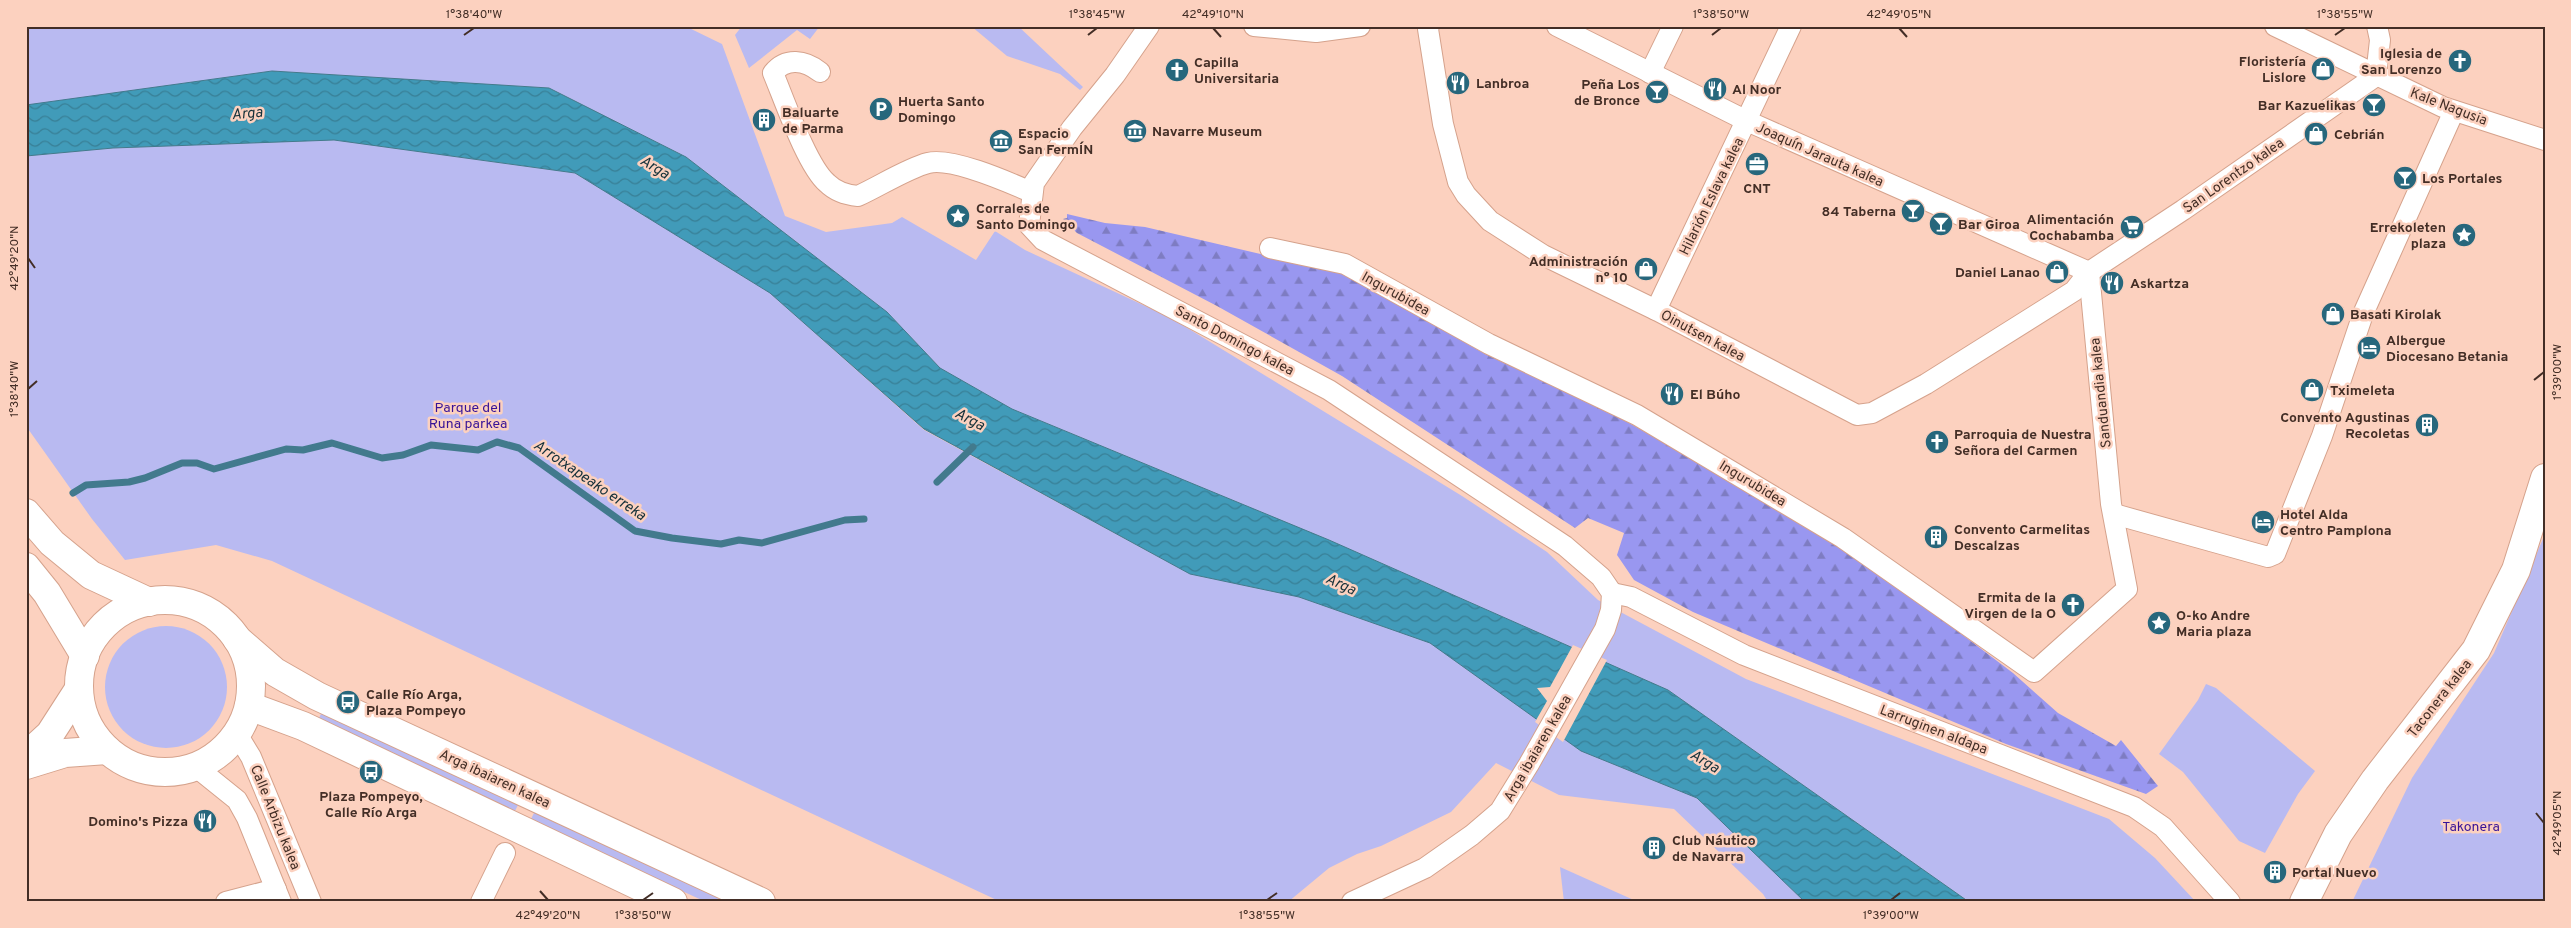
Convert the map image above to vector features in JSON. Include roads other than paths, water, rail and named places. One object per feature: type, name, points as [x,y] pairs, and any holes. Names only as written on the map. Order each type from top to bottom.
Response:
[{"type":"street","name":"Santo Domingo kalea","points":[[1149,26],[1115,75],[1062,141],[1034,183],[1031,192],[1029,225],[1044,240],[1329,390],[1565,546],[1601,577],[1609,611]]},
{"type":"street","points":[[1254,26],[1316,32],[1360,26]]},
{"type":"street","name":"Joaquín Jarauta kalea","points":[[1556,26],[1747,121],[2088,272]]},
{"type":"street","points":[[1650,73],[1673,26]]},
{"type":"street","name":"Hilarión Eslava kalea","points":[[1656,310],[1791,26]]},
{"type":"street","name":"Kale Nagusia","points":[[2275,26],[2376,76],[2454,110],[2545,140]]},
{"type":"street","points":[[2376,76],[2380,40],[2377,26]]},
{"type":"street","name":"Oinutsen kalea","points":[[1426,27],[1444,124],[1458,182],[1466,195],[1490,221],[1543,255],[1656,310],[1857,415],[1872,413],[1926,384],[2074,290],[2088,272]]},
{"type":"street","points":[[820,72],[811,65],[789,61],[779,65],[773,73],[814,169],[827,183],[838,190],[858,196],[927,163],[943,161],[997,178],[1031,192]]},
{"type":"street","name":"San Lorentzo kalea","points":[[2088,272],[2183,210],[2376,76]]},
{"type":"street","points":[[2114,514],[2268,557],[2275,554],[2279,549],[2290,510],[2322,436],[2363,314],[2454,110]]},
{"type":"street","name":"Ingurubidea","points":[[1270,248],[1345,264],[1489,344],[1637,415],[1843,538],[2034,672],[2127,589],[2114,514]]},
{"type":"street","name":"Sanduandia kalea","points":[[2088,272],[2111,504],[2114,514]]},
{"type":"street","name":"Taconera kalea","points":[[2304,902],[2314,877],[2338,834],[2369,788],[2476,650],[2516,570],[2545,478]]},
{"type":"street","points":[[26,513],[52,543],[91,575],[149,602]]},
{"type":"street","points":[[26,567],[47,594],[85,656]]},
{"type":"street","name":"Larruginen aldapa","points":[[1609,611],[1631,597],[1744,655],[2134,807],[2162,827],[2230,902]]},
{"type":"street","points":[[174,600],[198,607],[220,620],[237,639],[247,660],[251,683],[249,706],[237,734],[220,754],[196,767],[173,773],[149,771],[126,764],[107,750],[92,732],[82,712],[79,689],[81,665],[90,642],[106,623],[126,609],[149,602],[174,600]]},
{"type":"street","name":"Arga ibaiaren kalea","points":[[1352,902],[1425,868],[1472,835],[1500,811],[1529,764],[1609,611]]},
{"type":"street","name":"Arga ibaiaren kalea","points":[[237,639],[275,672],[317,696],[761,902]]},
{"type":"street","points":[[26,756],[50,734],[79,689]]},
{"type":"street","points":[[249,706],[303,726],[674,902]]},
{"type":"street","name":"Calle Arbizu kalea","points":[[237,734],[251,758],[310,902]]},
{"type":"street","points":[[26,765],[65,753],[107,750]]},
{"type":"street","name":"Calle Arbizu kalea","points":[[196,767],[237,800],[247,818],[278,895]]},
{"type":"street","points":[[481,902],[505,853]]},
{"type":"street","points":[[226,902],[278,895]]},
{"type":"water","name":"Arga","points":[[272,71],[549,88],[686,157],[887,312],[940,368],[1012,409],[1329,540],[1668,690],[1969,902],[1805,902],[1697,798],[1581,751],[1430,643],[1299,597],[1190,574],[924,429],[770,293],[575,173],[334,140],[113,148],[26,156],[26,105]]},
{"type":"waterway","name":"Arrotxapeako erreka","points":[[73,493],[86,485],[129,482],[145,478],[182,463],[197,463],[214,469],[286,449],[303,450],[332,443],[382,458],[403,455],[431,445],[478,450],[497,442],[519,448],[635,531],[721,544],[739,540],[762,543],[845,520],[864,519]]},
{"type":"waterway","name":"Arrotxapeako erreka","points":[[937,482],[973,447]]},
{"type":"place","name":"Iglesia de San Lorenzo","points":[[2460,61]]},
{"type":"place","name":"Floristería Lislore","points":[[2323,69]]},
{"type":"place","name":"Capilla Universitaria","points":[[1177,70]]},
{"type":"place","name":"Lanbroa","points":[[1458,83]]},
{"type":"place","name":"Al Noor","points":[[1715,89]]},
{"type":"place","name":"Peña Los de Bronce","points":[[1657,92]]},
{"type":"place","name":"Bar Kazuelikas","points":[[2374,105]]},
{"type":"place","name":"Huerta Santo Domingo","points":[[881,109]]},
{"type":"place","name":"Baluarte de Parma","points":[[764,120]]},
{"type":"place","name":"Navarre Museum","points":[[1135,131]]},
{"type":"place","name":"Cebrián","points":[[2316,134]]},
{"type":"place","name":"Espacio San FermÍN","points":[[1001,141]]},
{"type":"place","name":"CNT","points":[[1757,164]]},
{"type":"place","name":"Los Portales","points":[[2405,178]]},
{"type":"place","name":"84 Taberna","points":[[1913,211]]},
{"type":"place","name":"Corrales de Santo Domingo","points":[[958,216]]},
{"type":"place","name":"Bar Giroa","points":[[1941,224]]},
{"type":"place","name":"Alimentación Cochabamba","points":[[2132,227]]},
{"type":"place","name":"Errekoleten plaza","points":[[2464,235]]},
{"type":"place","name":"Administración n° 10","points":[[1646,269]]},
{"type":"place","name":"Daniel Lanao","points":[[2057,272]]},
{"type":"place","name":"Askartza","points":[[2112,283]]},
{"type":"place","name":"Basati Kirolak","points":[[2333,314]]},
{"type":"place","name":"Albergue Diocesano Betania","points":[[2369,348]]},
{"type":"place","name":"Tximeleta","points":[[2312,390]]},
{"type":"place","name":"El Búho","points":[[1672,394]]},
{"type":"place","name":"Convento Agustinas Recoletas","points":[[2427,425]]},
{"type":"place","name":"Parroquia de Nuestra Señora del Carmen","points":[[1937,442]]},
{"type":"place","name":"Hotel Alda Centro Pamplona","points":[[2263,522]]},
{"type":"place","name":"Convento Carmelitas Descalzas","points":[[1936,537]]},
{"type":"place","name":"Ermita de la Virgen de la O","points":[[2073,605]]},
{"type":"place","name":"O-ko Andre Maria plaza","points":[[2159,623]]},
{"type":"place","name":"Calle Río Arga, Plaza Pompeyo","points":[[348,702]]},
{"type":"place","name":"Plaza Pompeyo, Calle Río Arga","points":[[371,772]]},
{"type":"place","name":"Domino's Pizza","points":[[205,821]]},
{"type":"place","name":"Club Náutico de Navarra","points":[[1654,848]]},
{"type":"place","name":"Portal Nuevo","points":[[2275,872]]},
{"type":"park label","name":"Parque del Runa parkea","points":[[468,416]]},
{"type":"park label","name":"Takonera","points":[[2471,826]]}]
